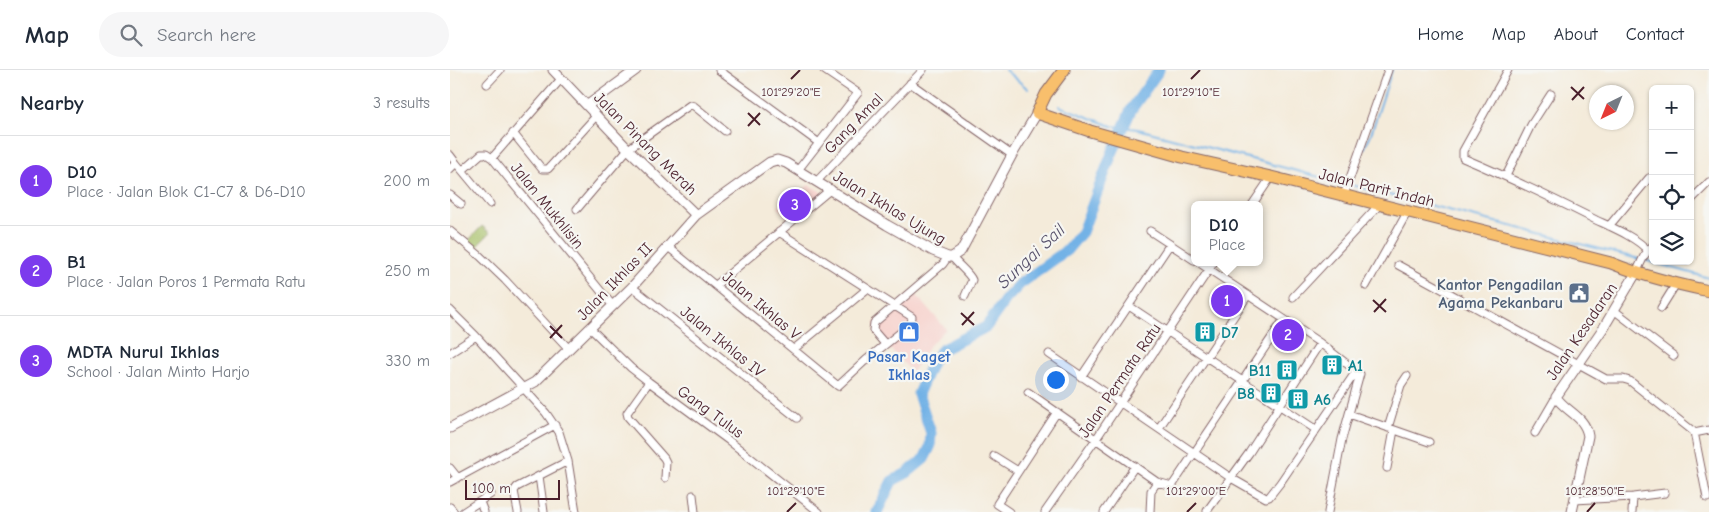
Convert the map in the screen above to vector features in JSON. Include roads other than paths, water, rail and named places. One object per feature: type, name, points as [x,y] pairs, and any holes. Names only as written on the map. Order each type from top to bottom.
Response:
[{"type":"main road","points":[[1038,113],[1046,94],[1064,70]]},
{"type":"main road","name":"Jalan Parit Indah","points":[[1038,113],[1090,131],[1182,157],[1346,192],[1380,204],[1612,263],[1636,273],[1709,291]]},
{"type":"street","points":[[488,84],[500,70]]},
{"type":"street","points":[[588,105],[636,70]]},
{"type":"street","points":[[719,70],[819,143]]},
{"type":"street","points":[[798,170],[858,93],[824,70]]},
{"type":"street","name":"Gang Amal","points":[[817,181],[923,70]]},
{"type":"street","points":[[1346,192],[1388,70]]},
{"type":"street","points":[[1508,70],[1462,153],[1463,158],[1506,176],[1642,244],[1648,250],[1636,273]]},
{"type":"street","points":[[492,158],[557,73]]},
{"type":"street","name":"Jalan Pinang Merah","points":[[557,73],[628,149],[696,214]]},
{"type":"street","points":[[910,84],[1012,155]]},
{"type":"street","points":[[1506,176],[1531,125],[1551,94]]},
{"type":"street","points":[[577,208],[628,149],[690,105],[694,106],[725,131]]},
{"type":"street","name":"Jalan Ikhlas Ujung","points":[[696,214],[770,162],[781,161],[831,189],[887,225],[933,251],[950,257],[962,251],[1012,155],[1038,113]]},
{"type":"street","points":[[513,133],[542,169],[548,170],[596,114]]},
{"type":"street","name":"Jalan Mukhlisin","points":[[463,170],[481,154],[486,154],[492,158],[613,306]]},
{"type":"street","points":[[450,156],[490,204]]},
{"type":"street","points":[[450,169],[456,163]]},
{"type":"street","points":[[1255,201],[1270,177]]},
{"type":"street","points":[[1609,226],[1649,179]]},
{"type":"street","points":[[1694,197],[1709,182]]},
{"type":"street","points":[[716,285],[831,189]]},
{"type":"street","points":[[450,195],[461,204]]},
{"type":"street","points":[[1294,297],[1380,204]]},
{"type":"street","points":[[1366,286],[1408,211]]},
{"type":"street","name":"Jalan Ikhlas II","points":[[450,428],[535,382],[632,287],[696,214]]},
{"type":"street","points":[[450,231],[480,256],[569,349]]},
{"type":"street","points":[[1150,231],[1191,258]]},
{"type":"street","points":[[779,232],[894,307],[912,317],[912,322],[885,344],[873,330],[872,326],[894,307],[944,264],[950,257],[971,276],[972,280],[965,296]]},
{"type":"street","points":[[1081,377],[1170,244]]},
{"type":"street","name":"Jalan Ikhlas V","points":[[667,246],[838,386],[885,344]]},
{"type":"street","points":[[1398,265],[1606,379],[1624,378],[1630,381],[1684,422],[1694,433],[1706,473],[1706,498]]},
{"type":"street","points":[[1204,266],[1320,343],[1360,374],[1342,439],[1328,512]]},
{"type":"street","name":"Jalan Permata Ratu","points":[[1045,512],[1212,266]]},
{"type":"street","name":"Jalan Kesadaran","points":[[1572,512],[1588,436],[1587,429],[1581,419],[1561,405],[1556,397],[1615,311],[1636,273]]},
{"type":"street","points":[[1661,308],[1676,284]]},
{"type":"street","name":"Jalan Ikhlas IV","points":[[632,287],[797,418]]},
{"type":"street","points":[[794,349],[867,289]]},
{"type":"street","points":[[1160,428],[1248,295]]},
{"type":"street","points":[[1129,306],[1315,430]]},
{"type":"street","points":[[450,310],[546,414],[559,432],[568,461],[576,512]]},
{"type":"street","points":[[1615,311],[1674,356]]},
{"type":"street","points":[[1028,392],[1157,482],[1172,486],[1284,320]]},
{"type":"street","name":"Gang Tulus","points":[[590,328],[631,368],[728,440],[819,512]]},
{"type":"street","points":[[450,353],[476,336]]},
{"type":"street","points":[[1207,510],[1231,478],[1320,343]]},
{"type":"street","points":[[1049,354],[1231,478],[1268,498],[1357,370]]},
{"type":"street","points":[[1387,468],[1391,429],[1401,385],[1407,376]]},
{"type":"street","points":[[649,382],[627,413],[628,417],[661,453],[666,462],[665,478]]},
{"type":"street","points":[[1535,433],[1556,397]]},
{"type":"street","points":[[1009,512],[997,504],[1057,412]]},
{"type":"street","points":[[1350,414],[1430,442]]},
{"type":"street","points":[[450,482],[554,425]]},
{"type":"street","points":[[1694,433],[1709,430]]},
{"type":"street","points":[[994,456],[1018,472]]},
{"type":"street","points":[[518,512],[514,491],[518,487],[568,461]]},
{"type":"street","points":[[1104,512],[1135,466]]},
{"type":"street","points":[[450,468],[458,478]]},
{"type":"street","points":[[539,476],[544,512]]},
{"type":"street","points":[[1150,512],[1151,490],[1157,482]]},
{"type":"street","points":[[1574,500],[1633,497],[1665,493]]},
{"type":"street","points":[[462,512],[491,494]]},
{"type":"street","points":[[693,495],[696,512]]},
{"type":"street","points":[[1632,512],[1633,497]]},
{"type":"street","points":[[480,502],[484,512]]},
{"type":"street","points":[[450,507],[454,512]]},
{"type":"waterway","points":[[1005,70],[1028,89]]},
{"type":"waterway","name":"Sungai Sail","points":[[877,512],[892,481],[907,473],[924,459],[930,447],[931,433],[918,394],[933,360],[943,349],[986,327],[1006,299],[1020,284],[1067,250],[1082,232],[1131,110],[1159,70]]},
{"type":"waterway","points":[[1364,149],[1371,134],[1392,70]]},
{"type":"waterway","points":[[1059,106],[1112,126],[1138,129],[1346,184]]},
{"type":"waterway","points":[[1351,185],[1639,259]]},
{"type":"waterway","points":[[1644,260],[1709,278]]},
{"type":"place","name":"MDTA Nurul Ikhlas","points":[[795,205]]},
{"type":"place","name":"Kantor Pengadilan Agama Pekanbaru","points":[[1579,293]]},
{"type":"place","name":"D10","points":[[1227,301]]},
{"type":"place","name":"Pasar Kaget Ikhlas","points":[[909,332]]},
{"type":"place","name":"D7","points":[[1205,332]]},
{"type":"place","name":"B1","points":[[1288,335]]},
{"type":"place","name":"A1","points":[[1332,365]]},
{"type":"place","name":"B11","points":[[1287,370]]},
{"type":"place","name":"B8","points":[[1271,393]]},
{"type":"place","name":"A6","points":[[1298,399]]}]
